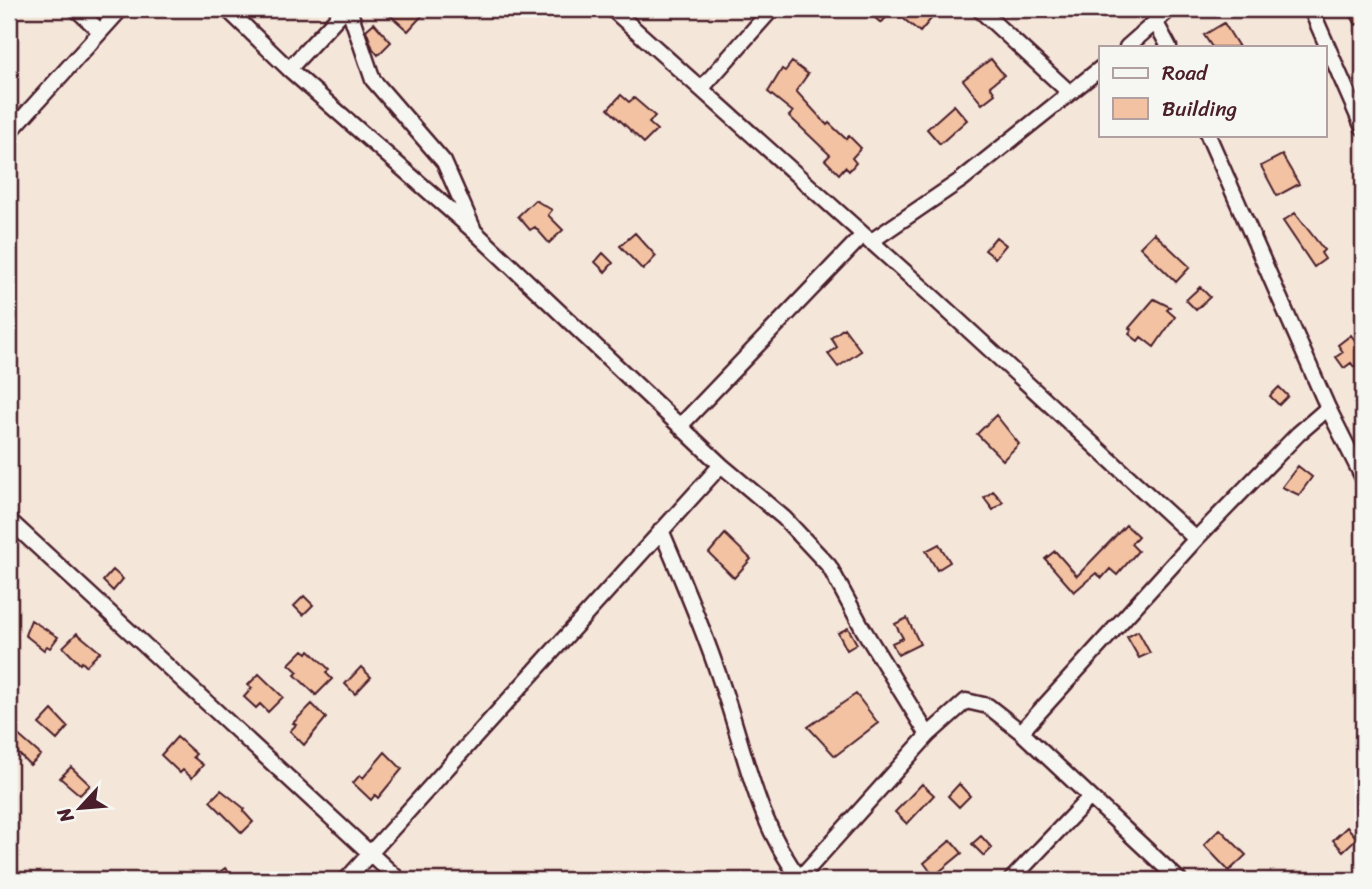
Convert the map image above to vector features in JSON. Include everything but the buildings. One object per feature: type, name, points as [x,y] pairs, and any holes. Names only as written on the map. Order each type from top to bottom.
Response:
[{"type":"street","points":[[76,9],[100,31]]},
{"type":"street","points":[[9,133],[121,9]]},
{"type":"street","points":[[227,9],[289,69],[475,232],[721,465],[784,517],[829,566],[863,629],[928,735]]},
{"type":"street","points":[[289,69],[347,9],[373,80],[444,162],[475,232]]},
{"type":"street","points":[[612,9],[1196,540]]},
{"type":"street","points":[[701,89],[772,9]]},
{"type":"street","points":[[979,9],[1070,93]]},
{"type":"street","points":[[1128,46],[1170,9]]},
{"type":"street","points":[[1311,9],[1363,128]]},
{"type":"street","points":[[1156,23],[1168,46]]},
{"type":"street","points":[[681,425],[866,239],[961,180],[1099,70]]},
{"type":"street","points":[[1209,136],[1328,408],[1360,456],[1363,478]]},
{"type":"street","points":[[1021,732],[1196,540],[1298,434],[1328,408]]},
{"type":"street","points":[[346,880],[721,465]]},
{"type":"street","points":[[9,520],[399,880]]},
{"type":"street","points":[[661,530],[720,678],[758,805],[774,839],[800,880],[928,735],[966,701],[988,706],[1021,732],[1179,880]]},
{"type":"street","points":[[1011,880],[1090,797]]}]
